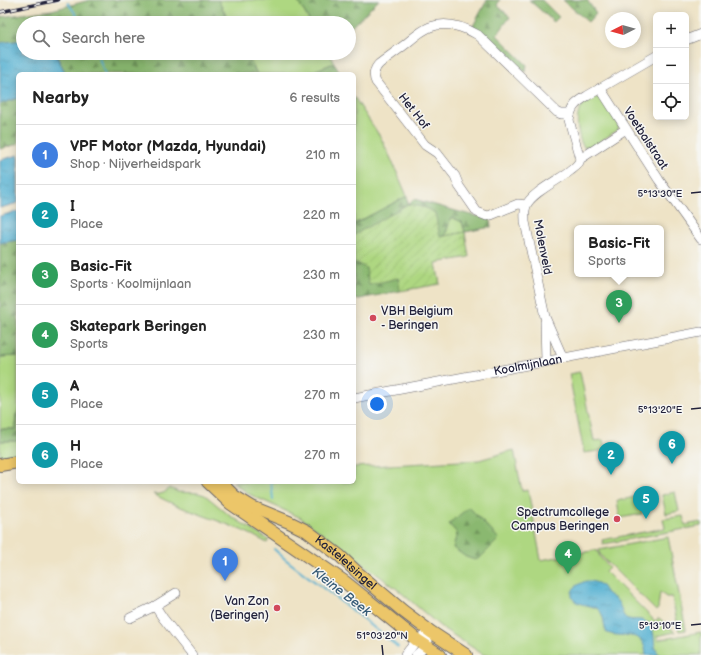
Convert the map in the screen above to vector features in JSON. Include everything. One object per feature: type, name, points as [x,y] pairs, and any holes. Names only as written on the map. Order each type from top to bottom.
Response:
[{"type":"main road","points":[[0,465],[16,462]]},
{"type":"main road","name":"Kasteletsingel","points":[[210,484],[230,502],[345,582],[422,643],[440,655]]},
{"type":"main road","name":"Kasteletsingel","points":[[222,484],[234,496],[252,507],[307,531],[340,556],[403,611],[466,655]]},
{"type":"street","name":"Het Hof","points":[[526,205],[518,204],[487,216],[477,212],[459,186],[455,176],[437,153],[425,145],[376,82],[374,72],[379,64],[419,33],[431,27],[448,25],[464,28],[478,35],[557,112],[561,114],[570,114]]},
{"type":"street","points":[[689,39],[701,34]]},
{"type":"street","points":[[580,159],[570,120],[570,114],[573,107],[577,102],[653,58]]},
{"type":"street","name":"Voetbalstraat","points":[[600,88],[659,180],[697,226],[701,239]]},
{"type":"street","name":"Molenveld","points":[[545,317],[525,222],[524,214],[526,205],[534,195],[578,166],[580,159],[626,129]]},
{"type":"street","points":[[545,317],[563,358]]},
{"type":"street","points":[[545,317],[546,361]]},
{"type":"street","name":"Koolmijnlaan","points":[[356,398],[701,332]]},
{"type":"street","points":[[130,618],[176,594]]},
{"type":"street","points":[[155,606],[192,655]]},
{"type":"street","points":[[416,655],[422,643],[431,632]]},
{"type":"street","points":[[405,655],[422,643]]},
{"type":"green space","points":[[90,0],[218,0],[226,16],[16,16],[16,41],[0,43],[0,17],[52,10]]},
{"type":"green space","points":[[218,0],[297,0],[307,16],[226,16]]},
{"type":"green space","points":[[297,0],[379,0],[356,22],[356,16],[307,16]]},
{"type":"green space","points":[[487,0],[500,0],[497,5],[510,17],[497,35],[527,65],[525,72],[483,35],[472,28]]},
{"type":"green space","points":[[529,0],[542,0],[559,17],[554,22]]},
{"type":"green space","points":[[563,0],[587,0],[596,13],[588,22]]},
{"type":"green space","points":[[59,60],[250,60],[256,72],[65,72]]},
{"type":"green space","points":[[250,60],[332,60],[334,63],[311,72],[256,72]]},
{"type":"green space","points":[[334,63],[339,72],[311,72]]},
{"type":"green space","points":[[596,97],[600,97],[605,100],[619,125],[618,130],[591,147],[584,147],[579,134],[578,113],[586,102]]},
{"type":"green space","points":[[16,99],[16,145],[0,149],[0,104]]},
{"type":"green space","points":[[356,100],[381,138],[407,196],[356,223]]},
{"type":"green space","points":[[407,196],[408,204],[414,199],[490,219],[491,227],[465,232],[462,222],[451,217],[445,236],[440,237],[356,235],[356,223]]},
{"type":"green space","points":[[408,204],[426,208],[435,213],[440,237],[465,232],[469,257],[436,263],[440,284],[400,291],[398,278],[369,285],[366,268],[356,263],[356,234]]},
{"type":"green space","points":[[451,217],[462,222],[465,232],[445,236]]},
{"type":"green space","points":[[16,240],[16,356],[0,357],[0,243]]},
{"type":"green space","points":[[356,263],[366,268],[398,278],[400,291],[356,300]]},
{"type":"green space","points":[[16,356],[15,429],[0,429],[0,357]]},
{"type":"green space","points":[[580,372],[594,441],[603,440],[605,450],[584,453],[569,374]]},
{"type":"green space","points":[[16,415],[16,441],[0,441],[0,429],[15,429]]},
{"type":"green space","points":[[0,441],[16,441],[16,453],[0,456]]},
{"type":"green space","points":[[514,450],[522,491],[528,490],[541,560],[597,550],[600,557],[609,567],[605,571],[655,621],[659,618],[675,632],[657,636],[658,640],[701,632],[701,655],[484,655],[441,627],[397,589],[301,518],[249,494],[236,484],[356,484],[356,467],[479,460]]},
{"type":"green space","points":[[170,488],[178,492],[198,493],[205,495],[229,515],[269,540],[267,543],[239,529],[181,507],[153,494],[162,493]]},
{"type":"green space","points":[[675,492],[679,511],[666,514],[662,495]]},
{"type":"green space","points":[[639,496],[642,514],[620,518],[617,501]]},
{"type":"green space","points":[[469,507],[499,539],[480,558],[475,560],[466,557],[453,548],[457,533],[449,524]]},
{"type":"green space","points":[[683,516],[685,525],[701,522],[701,526],[603,544],[602,540],[665,528],[663,519]]},
{"type":"green space","points":[[668,537],[686,630],[679,631],[672,597],[666,597],[660,592],[658,609],[656,611],[603,558],[599,550]]},
{"type":"water","points":[[16,41],[16,60],[59,60],[65,72],[16,72],[16,99],[0,104],[0,43]]},
{"type":"water","points":[[16,156],[16,204],[0,208],[0,160]]},
{"type":"water","points":[[16,212],[16,240],[0,243],[0,216]]},
{"type":"water","points":[[586,581],[592,581],[600,584],[620,605],[624,616],[648,623],[653,630],[656,649],[660,655],[646,655],[641,641],[637,638],[607,633],[601,612],[599,610],[574,601],[572,593],[574,588]]},
{"type":"waterway","name":"Kleine Beek","points":[[68,3],[77,16]]},
{"type":"waterway","name":"Kleine Beek","points":[[100,60],[104,72]]},
{"type":"waterway","name":"Kleine Beek","points":[[271,484],[273,499]]},
{"type":"waterway","name":"Kleine Beek","points":[[274,549],[398,647]]},
{"type":"railway","points":[[0,12],[58,0]]},
{"type":"place","name":"VBH Belgium - Beringen","points":[[373,318]]},
{"type":"place","name":"Basic-Fit","points":[[619,323]]},
{"type":"place","name":"H","points":[[672,464]]},
{"type":"place","name":"I","points":[[611,475]]},
{"type":"place","name":"Spectrumcollege Campus Beringen","points":[[617,519]]},
{"type":"place","name":"A","points":[[646,519]]},
{"type":"place","name":"Skatepark Beringen","points":[[568,574]]},
{"type":"place","name":"VPF Motor (Mazda, Hyundai)","points":[[225,581]]},
{"type":"place","name":"Van Zon (Beringen)","points":[[277,608]]}]
